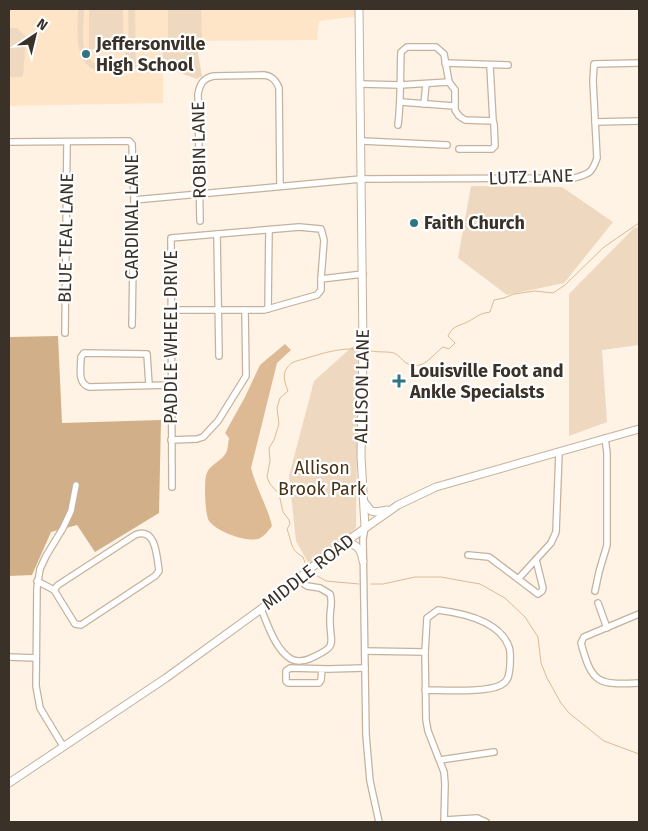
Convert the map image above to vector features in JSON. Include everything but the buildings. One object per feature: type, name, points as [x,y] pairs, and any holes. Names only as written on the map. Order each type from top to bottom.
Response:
[{"type":"main road","name":"ALLISON LANE","points":[[359,9],[363,345],[361,456],[365,527]]},
{"type":"main road","name":"MIDDLE ROAD","points":[[9,783],[166,678],[392,508],[436,487],[639,429]]},
{"type":"main road","points":[[364,500],[371,511],[382,512],[392,508]]},
{"type":"main road","points":[[339,546],[344,543],[359,547],[363,561]]},
{"type":"street","points":[[398,125],[401,102],[401,52],[407,47],[436,47],[444,54],[449,82],[455,90],[454,106],[459,116],[465,120],[493,121]]},
{"type":"street","points":[[445,63],[490,66],[508,65]]},
{"type":"street","name":"LUTZ LANE","points":[[361,179],[574,178],[588,174],[594,167],[597,158],[593,81],[594,64],[639,63]]},
{"type":"street","points":[[459,149],[492,149],[495,146],[490,66]]},
{"type":"street","name":"ROBIN LANE","points":[[200,221],[198,94],[201,84],[207,77],[264,75],[272,77],[277,83],[279,88],[280,185]]},
{"type":"street","points":[[361,84],[400,85],[449,82]]},
{"type":"street","points":[[424,104],[426,84]]},
{"type":"street","points":[[401,102],[454,106]]},
{"type":"street","points":[[595,122],[639,121]]},
{"type":"street","name":"CARDINAL LANE","points":[[9,142],[131,142],[134,200],[132,325]]},
{"type":"street","points":[[362,142],[447,145]]},
{"type":"street","name":"BLUE TEAL LANE","points":[[65,333],[67,143]]},
{"type":"street","points":[[134,200],[361,179]]},
{"type":"street","name":"PADDLE WHEEL DRIVE","points":[[172,487],[170,385],[171,238],[299,227],[321,229],[324,240],[321,279]]},
{"type":"street","points":[[268,309],[269,230]]},
{"type":"street","points":[[217,234],[219,356]]},
{"type":"street","points":[[171,310],[268,309],[317,295],[321,290],[321,279],[362,274]]},
{"type":"street","points":[[171,440],[197,439],[203,436],[224,413],[246,376],[245,310]]},
{"type":"street","points":[[149,385],[147,354],[84,353],[81,357],[81,382],[84,385],[95,388],[170,385]]},
{"type":"street","points":[[595,591],[607,545],[607,452],[605,438]]},
{"type":"street","points":[[519,578],[551,543],[556,532],[559,452]]},
{"type":"street","points":[[63,746],[40,708],[36,686],[37,581],[46,556],[71,511],[76,485]]},
{"type":"street","name":"ALLISON LANE","points":[[365,527],[363,561],[366,735],[368,765],[379,822]]},
{"type":"street","points":[[37,581],[54,590],[75,624],[81,625],[155,576],[159,571],[153,541],[146,534],[140,533],[135,535],[58,585],[54,590]]},
{"type":"street","points":[[468,555],[489,557],[519,578],[536,593],[542,590],[536,560]]},
{"type":"street","points":[[260,609],[275,639],[290,659],[305,661],[328,649],[333,640],[330,594],[320,588],[307,586],[298,579]]},
{"type":"street","points":[[598,603],[607,628]]},
{"type":"street","points":[[425,690],[489,689],[504,683],[510,676],[509,646],[492,625],[438,610],[428,615],[426,621],[425,652],[425,690],[428,731],[440,760],[445,784],[444,821],[477,818],[486,822]]},
{"type":"street","points":[[639,614],[584,637],[581,643],[592,674],[602,682],[614,684],[639,682]]},
{"type":"street","points":[[365,651],[425,652]]},
{"type":"street","points":[[9,657],[36,658]]},
{"type":"street","points":[[322,669],[322,680],[319,684],[288,683],[286,681],[286,671],[289,668],[365,668]]},
{"type":"street","points":[[440,760],[494,752]]},
{"type":"shaded area","name":"Jeffersonville High School","points":[[9,9],[359,9],[359,16],[319,21],[317,40],[163,41],[163,103],[9,106]]},
{"type":"shaded area","points":[[58,336],[62,423],[161,420],[159,513],[95,552],[77,525],[51,532],[32,575],[9,576],[9,337]]},
{"type":"shaded area","points":[[285,344],[291,350],[277,363],[251,468],[272,526],[258,539],[239,538],[218,529],[209,521],[205,499],[206,476],[209,469],[226,453],[229,438],[225,433],[260,365]]},
{"type":"green space","points":[[78,9],[84,9],[83,41],[88,56],[99,65],[113,66],[125,56],[128,37],[128,9],[135,9],[136,68],[128,68],[128,62],[117,70],[103,72],[93,69],[86,64],[81,56],[79,47]]},
{"type":"green space","points":[[89,9],[123,9],[123,49],[89,49]]},
{"type":"green space","points":[[168,9],[201,9],[202,40],[168,40]]},
{"type":"green space","points":[[9,28],[17,28],[26,37],[23,77],[9,77]]},
{"type":"green space","points":[[162,41],[196,42],[202,76],[197,79],[163,67]]},
{"type":"green space","points":[[471,186],[562,187],[613,222],[564,283],[507,295],[458,258]]},
{"type":"green space","points":[[639,227],[639,345],[602,350],[607,422],[569,436],[569,294],[634,228]]},
{"type":"green space","name":"Allison Brook Park","points":[[358,346],[356,528],[311,568],[296,541],[289,476],[314,381],[352,347]]},
{"type":"waterway","points":[[366,350],[394,353],[406,363],[412,365],[422,364],[443,347],[449,349],[455,343],[448,336],[452,329],[490,312],[494,300],[514,294],[535,291],[553,293],[565,285],[604,247],[639,223]]},
{"type":"waterway","points":[[306,565],[303,557],[296,552],[292,545],[287,529],[290,524],[289,520],[283,512],[279,494],[270,484],[267,477],[270,461],[269,448],[274,440],[279,424],[277,408],[280,398],[288,391],[284,376],[285,370],[297,361],[331,351],[359,349]]},
{"type":"waterway","points":[[314,574],[326,581],[359,584]]},
{"type":"waterway","points":[[371,584],[383,584],[415,577],[441,577],[480,584],[505,598],[525,617],[538,637],[541,663],[547,678],[569,713],[604,741],[639,754]]},
{"type":"place","name":"Jeffersonville High School","points":[[86,54]]},
{"type":"place","name":"Faith Church","points":[[414,223]]},
{"type":"place","name":"Louisville Foot and Ankle Specialsts","points":[[399,381]]}]
